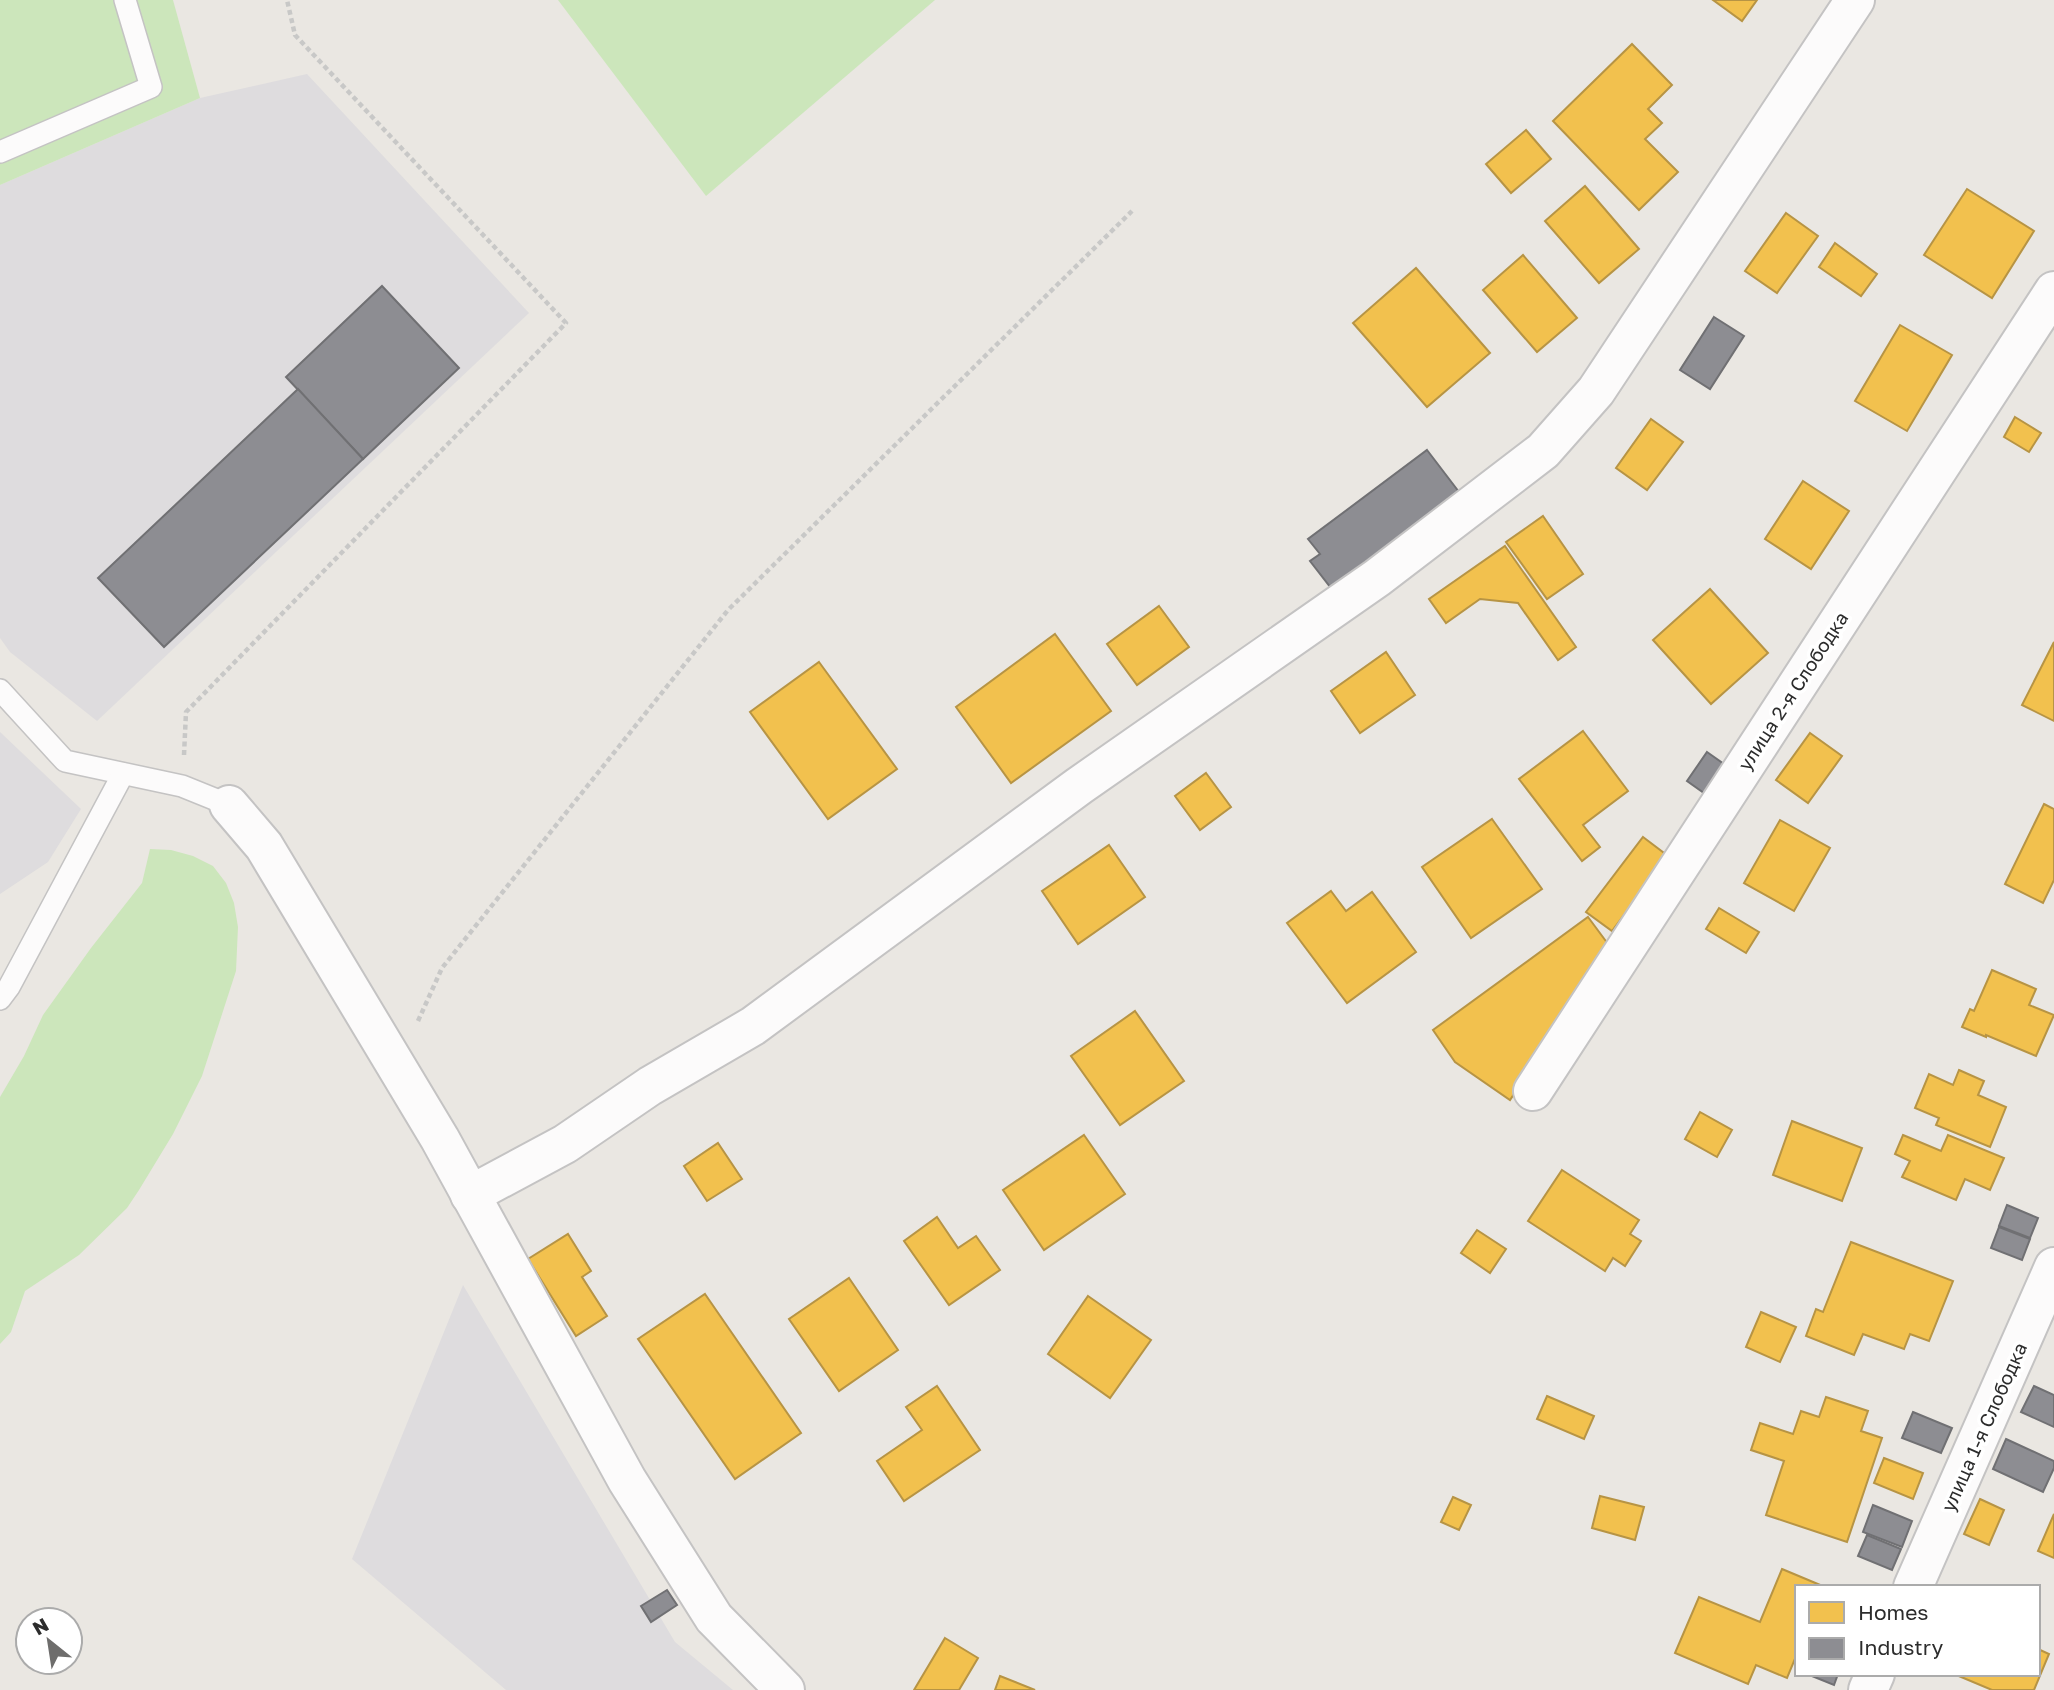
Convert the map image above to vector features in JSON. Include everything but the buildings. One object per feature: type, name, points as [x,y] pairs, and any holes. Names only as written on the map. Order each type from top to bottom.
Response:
[{"type":"street","points":[[470,1195],[565,1144],[650,1086],[753,1026],[1079,786],[1377,578],[1543,451],[1596,391],[1855,0]]},
{"type":"street","name":"улица 2-я Слободка","points":[[1533,1091],[2054,291]]},
{"type":"street","points":[[229,805],[264,846],[440,1139],[627,1479],[714,1618],[785,1690]]},
{"type":"street","name":"улица 1-я Слободка","points":[[1914,1585],[2054,1267]]},
{"type":"lane","points":[[0,152],[151,87],[125,0]]},
{"type":"lane","points":[[0,690],[65,761],[182,786],[229,805]]},
{"type":"lane","points":[[0,999],[9,987],[122,774]]},
{"type":"path","points":[[182,786],[186,712],[566,323],[295,35],[288,0]]},
{"type":"path","points":[[396,1067],[442,968],[728,610],[1132,211]]},
{"type":"shaded area","points":[[307,74],[529,313],[97,721],[10,652],[0,638],[0,185],[200,98]]},
{"type":"shaded area","points":[[0,732],[81,809],[48,862],[0,894]]},
{"type":"shaded area","points":[[463,1285],[675,1642],[733,1690],[506,1690],[352,1559]]},
{"type":"green space","points":[[0,0],[173,0],[200,98],[0,185]]},
{"type":"green space","points":[[558,0],[935,0],[706,196]]},
{"type":"green space","points":[[150,849],[171,850],[193,856],[213,866],[226,883],[234,903],[238,927],[236,971],[202,1076],[173,1134],[139,1190],[127,1208],[79,1255],[25,1291],[11,1332],[0,1344],[0,1097],[24,1056],[43,1015],[142,883]]}]
